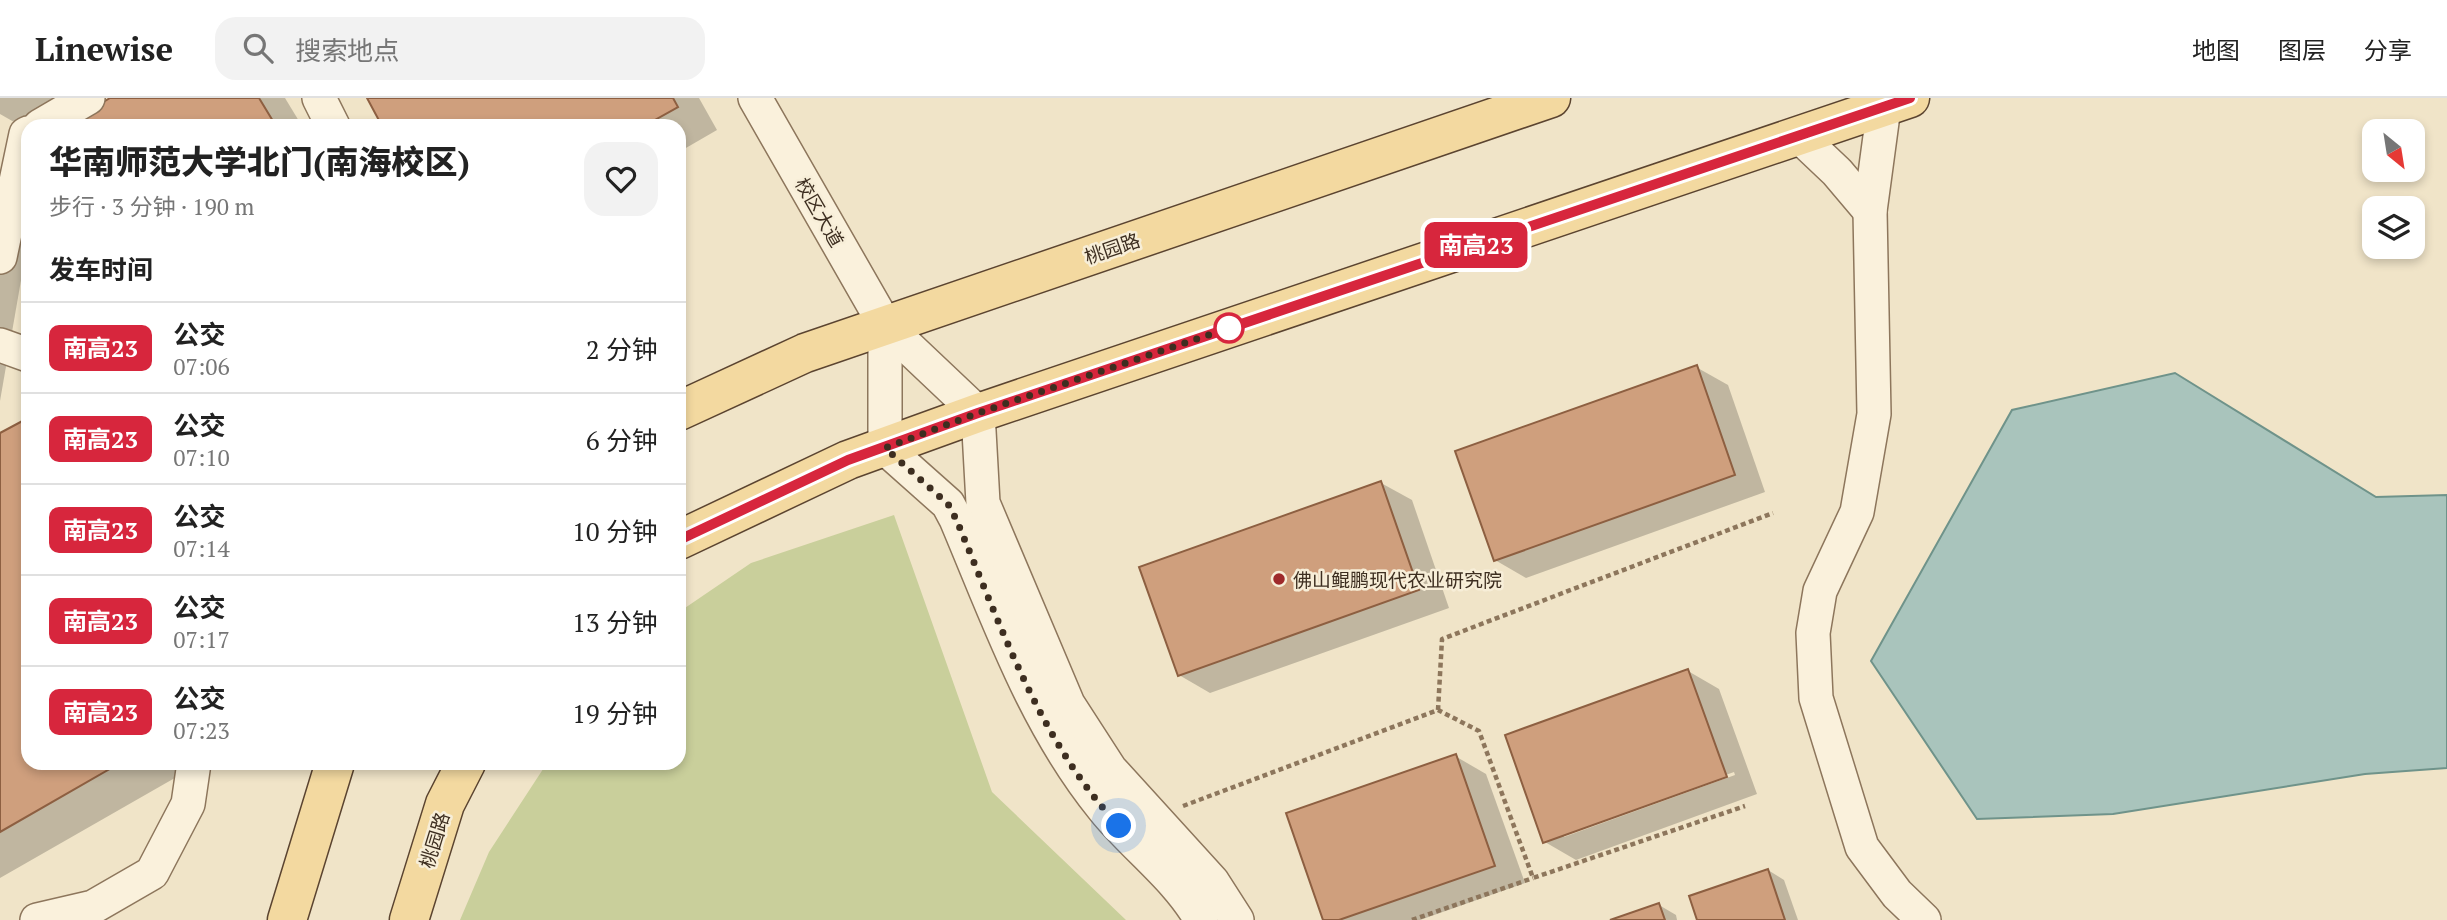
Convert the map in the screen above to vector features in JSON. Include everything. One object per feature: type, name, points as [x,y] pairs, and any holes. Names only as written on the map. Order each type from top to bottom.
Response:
[{"type":"main road","name":"桃园路","points":[[686,408],[804,353],[1551,98]]},
{"type":"main road","points":[[686,537],[848,460],[978,413],[1897,102]]},
{"type":"main road","points":[[287,920],[333,770]]},
{"type":"main road","name":"桃园路","points":[[409,920],[445,804],[462,770]]},
{"type":"street","points":[[52,119],[88,98]]},
{"type":"street","points":[[319,98],[330,119]]},
{"type":"street","name":"校区大道","points":[[755,98],[885,326]]},
{"type":"street","points":[[1897,102],[1870,211],[1874,414],[1857,512],[1820,591],[1812,633],[1816,698],[1862,847],[1897,894],[1924,920]]},
{"type":"street","points":[[1799,136],[1837,172],[1870,211]]},
{"type":"street","points":[[0,257],[21,158]]},
{"type":"street","points":[[885,326],[978,413],[984,503],[1068,704],[1110,769],[1212,881],[1237,920]]},
{"type":"street","points":[[885,326],[885,448],[948,504],[1026,686],[1052,734],[1102,808],[1170,879],[1201,920]]},
{"type":"street","points":[[0,345],[21,352]]},
{"type":"street","points":[[37,920],[93,907],[152,873],[188,804],[193,770]]},
{"type":"path","points":[[1438,710],[1442,639],[1773,513]]},
{"type":"path","points":[[1154,817],[1438,710],[1479,731],[1533,878]]},
{"type":"path","points":[[1412,920],[1745,806]]},
{"type":"green space","points":[[894,515],[992,792],[1126,920],[460,920],[489,852],[542,770],[686,770],[686,607],[751,563]]},
{"type":"water","points":[[2175,373],[2376,497],[2447,495],[2447,768],[2365,774],[2113,814],[1977,819],[1871,661],[2012,410]]},
{"type":"building","points":[[110,98],[259,98],[272,119],[76,119]]},
{"type":"building","points":[[367,98],[673,98],[678,107],[657,119],[378,119]]},
{"type":"building","points":[[1697,365],[1735,475],[1494,561],[1455,451]]},
{"type":"building","points":[[21,422],[21,770],[108,770],[0,832],[0,433]]},
{"type":"building","name":"佛山鲲鹏现代农业研究院","points":[[1381,481],[1419,590],[1178,676],[1139,567]]},
{"type":"building","points":[[1688,669],[1727,777],[1543,843],[1505,735]]},
{"type":"building","points":[[1456,754],[1495,866],[1339,920],[1323,920],[1286,813]]},
{"type":"building","points":[[1768,869],[1785,920],[1697,920],[1689,896]]},
{"type":"building","points":[[1659,903],[1665,920],[1610,920]]},
{"type":"bus line","name":"南高23","points":[[686,537],[848,460],[978,413],[1910,98]]},
{"type":"place","name":"佛山鲲鹏现代农业研究院","points":[[1279,579]]},
{"type":"route","points":[[1119,826],[1102,808],[1052,734],[1026,686],[948,504],[885,448],[978,413],[1229,328]]}]
